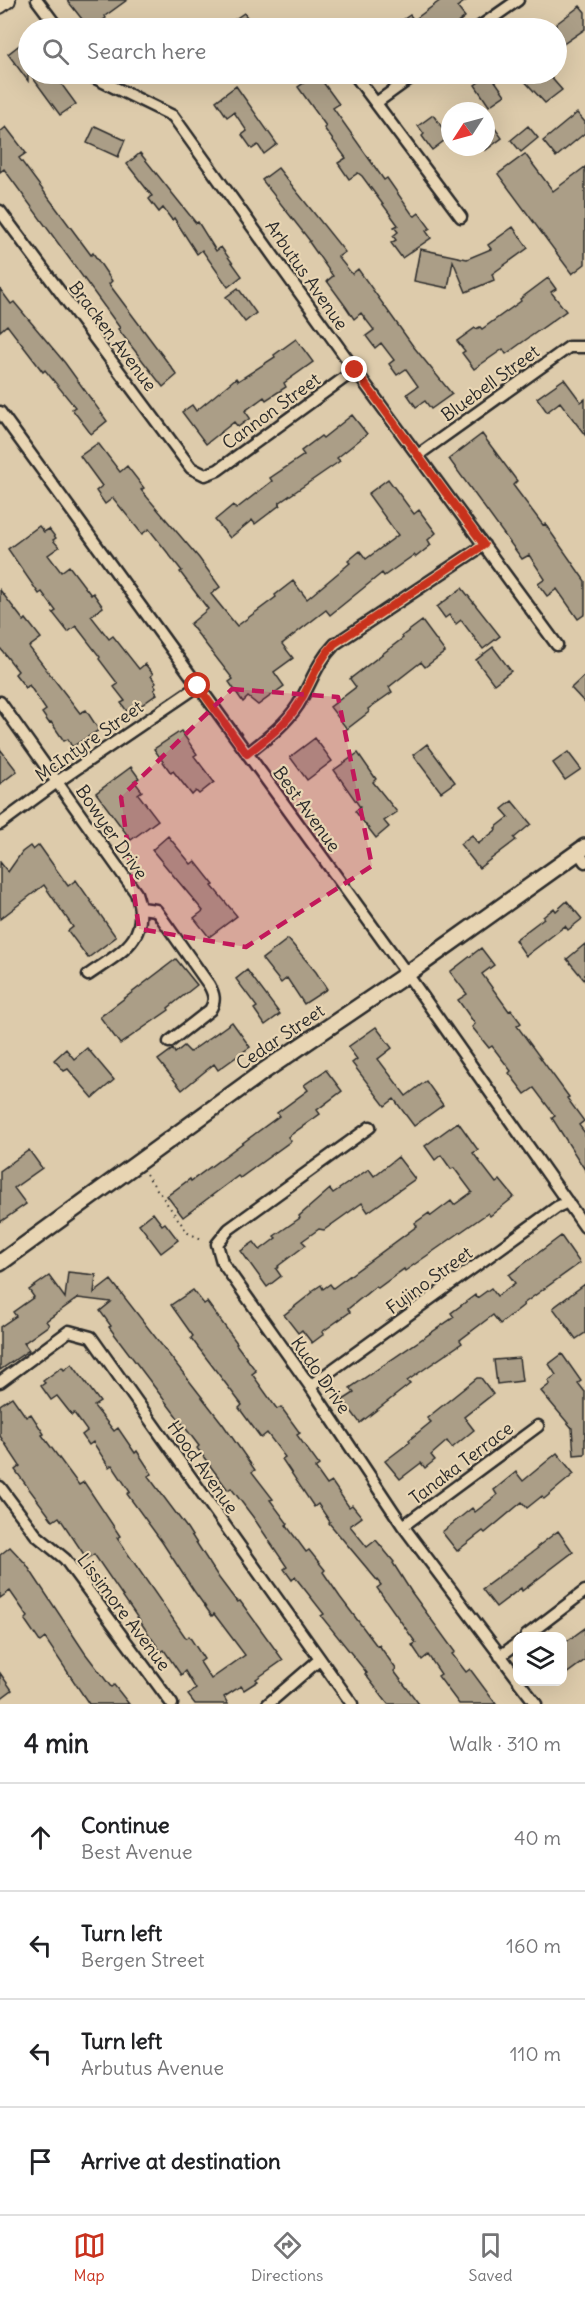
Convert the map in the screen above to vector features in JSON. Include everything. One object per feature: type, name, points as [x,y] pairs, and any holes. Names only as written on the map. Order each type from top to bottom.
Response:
[{"type":"main road","name":"Cedar Street","points":[[0,1263],[264,1071],[583,854]]},
{"type":"street","points":[[0,6],[8,0]]},
{"type":"street","points":[[37,0],[50,18]]},
{"type":"street","points":[[492,18],[518,0]]},
{"type":"street","name":"Arbutus Avenue","points":[[107,84],[173,116],[355,370],[557,645]]},
{"type":"street","points":[[362,84],[461,217]]},
{"type":"street","points":[[376,103],[402,84]]},
{"type":"street","name":"Bracken Avenue","points":[[0,211],[191,468],[205,475]]},
{"type":"street","name":"Bluebell Street","points":[[418,455],[569,347],[585,347]]},
{"type":"street","name":"Cannon Street","points":[[205,475],[218,470],[355,370]]},
{"type":"street","name":"Best Avenue","points":[[0,412],[407,974],[585,1227]]},
{"type":"street","points":[[247,754],[283,725],[298,704],[321,658],[334,644],[484,545]]},
{"type":"street","name":"McIntyre Street","points":[[0,824],[57,782],[198,686]]},
{"type":"street","name":"Bowyer Drive","points":[[0,702],[136,893],[141,908],[141,920],[130,946],[88,975]]},
{"type":"street","points":[[141,908],[156,910],[209,985],[214,997],[210,1010],[169,1042]]},
{"type":"street","name":"Kudo Drive","points":[[370,1127],[229,1229],[217,1244],[222,1262],[310,1386],[403,1526],[513,1673]]},
{"type":"street","name":"Fujino Street","points":[[310,1386],[557,1207],[568,1202]]},
{"type":"street","name":"Hood Avenue","points":[[0,1382],[69,1332],[91,1337],[352,1704]]},
{"type":"street","name":"Tanaka Terrace","points":[[403,1526],[538,1426]]},
{"type":"street","name":"Lissimore Avenue","points":[[0,1487],[36,1535],[65,1559],[172,1704]]},
{"type":"street","points":[[531,1632],[585,1591]]},
{"type":"street","points":[[500,1656],[513,1647]]},
{"type":"street","points":[[268,1704],[319,1660]]},
{"type":"street","name":"Kudo Drive","points":[[522,1686],[536,1704]]},
{"type":"path","points":[[137,1162],[188,1233],[204,1240]]},
{"type":"highlighted area","points":[[232,689],[338,697],[372,866],[246,947],[139,929],[121,797]]},
{"type":"building","points":[[67,0],[127,0],[105,16],[106,18],[81,18]]},
{"type":"building","points":[[441,0],[467,0],[457,7],[464,18],[417,18]]},
{"type":"building","points":[[580,6],[585,12],[585,29],[567,41],[567,18],[564,18]]},
{"type":"building","points":[[244,13],[248,18],[237,18]]},
{"type":"building","points":[[18,46],[18,68],[8,54]]},
{"type":"building","points":[[37,84],[61,84],[76,104],[60,115]]},
{"type":"building","points":[[302,84],[324,84],[339,104],[333,108],[384,180],[387,178],[412,214],[415,216],[419,213],[430,228],[426,231],[431,238],[402,258],[391,243],[396,240],[393,236],[398,232],[394,227],[398,225],[362,176],[358,173],[349,179],[338,163],[346,158],[298,87]]},
{"type":"building","points":[[497,84],[505,95],[495,102],[486,102],[475,85]]},
{"type":"building","points":[[527,84],[557,84],[562,90],[545,103]]},
{"type":"building","points":[[236,86],[277,144],[264,154],[258,145],[252,149],[242,135],[247,131],[234,112],[227,117],[216,101]]},
{"type":"building","points":[[577,113],[585,122],[585,133],[556,157],[543,141]]},
{"type":"building","points":[[433,115],[441,126],[441,143],[432,150],[418,126]]},
{"type":"building","points":[[95,126],[125,140],[118,157],[87,143]]},
{"type":"building","points":[[528,126],[538,138],[521,152],[511,140]]},
{"type":"building","points":[[6,127],[26,153],[19,158],[91,255],[93,253],[112,281],[109,284],[177,375],[163,387],[118,329],[120,328],[4,169],[0,172],[0,132]]},
{"type":"building","points":[[495,128],[502,138],[495,143]]},
{"type":"building","points":[[140,153],[196,223],[198,222],[216,251],[221,247],[242,276],[228,287],[202,250],[197,254],[174,218],[172,220],[163,208],[159,212],[149,199],[152,196],[127,164]]},
{"type":"building","points":[[525,154],[553,191],[585,167],[585,264],[572,274],[498,174]]},
{"type":"building","points":[[278,168],[345,252],[338,257],[352,274],[358,269],[413,346],[452,394],[431,409],[425,401],[416,407],[407,394],[418,386],[406,369],[397,375],[389,364],[394,360],[381,343],[375,348],[366,336],[374,330],[361,313],[354,319],[327,281],[333,276],[310,241],[262,180]]},
{"type":"building","points":[[513,227],[528,248],[492,274],[494,280],[466,292],[453,261],[448,288],[414,281],[420,249],[467,259],[491,249],[488,245]]},
{"type":"building","points":[[548,278],[556,289],[551,292],[566,311],[506,354],[503,349],[474,369],[462,353],[465,351],[457,341],[475,328],[482,329]]},
{"type":"building","points":[[238,288],[256,313],[245,322],[226,297]]},
{"type":"building","points":[[0,289],[11,304],[14,302],[65,363],[107,421],[91,434],[72,409],[75,407],[45,370],[43,372],[7,325],[0,331]]},
{"type":"building","points":[[296,339],[313,362],[284,383],[286,387],[266,400],[264,397],[245,411],[250,418],[238,427],[234,422],[206,444],[182,412],[192,405],[196,411],[236,378],[238,381],[275,357],[274,355]]},
{"type":"building","points":[[564,379],[581,402],[585,399],[585,435],[560,402],[547,412],[537,398]]},
{"type":"building","points":[[352,415],[367,434],[337,458],[340,461],[279,503],[280,505],[255,524],[252,520],[230,538],[215,520],[233,505],[236,509],[272,481],[270,478],[304,455],[301,451],[321,436],[323,438]]},
{"type":"building","points":[[482,434],[517,481],[513,485],[543,525],[545,524],[585,581],[585,614],[578,619],[557,589],[547,596],[538,584],[545,579],[529,555],[522,559],[449,459]]},
{"type":"building","points":[[98,443],[120,472],[127,466],[144,488],[141,490],[199,558],[220,587],[211,594],[237,626],[276,597],[275,595],[293,581],[307,599],[350,563],[348,561],[360,551],[366,559],[398,535],[368,494],[388,479],[414,514],[419,510],[436,533],[428,540],[431,545],[416,557],[414,555],[384,576],[382,573],[330,615],[326,610],[282,644],[293,658],[274,672],[284,686],[258,705],[248,697],[243,702],[229,682],[233,679],[190,624],[208,609],[180,572],[182,571],[149,529],[142,534],[113,498],[105,504],[96,491],[102,486],[80,456]]},
{"type":"building","points":[[39,526],[44,532],[49,529],[56,538],[53,540],[59,547],[48,555],[61,572],[69,566],[103,607],[91,616],[109,639],[113,636],[139,669],[145,664],[153,674],[151,676],[156,683],[154,690],[157,694],[129,714],[121,703],[125,701],[114,687],[118,684],[99,659],[100,657],[76,626],[68,632],[53,613],[56,611],[42,592],[39,594],[8,549]]},
{"type":"building","points":[[462,588],[500,636],[483,649],[461,620],[456,624],[449,615],[445,618],[437,607]]},
{"type":"building","points":[[0,590],[24,621],[26,619],[41,638],[29,647],[80,713],[86,710],[99,730],[72,747],[68,739],[64,741],[51,722],[49,723],[42,713],[46,710],[29,685],[26,688],[15,674],[18,671],[0,648]]},
{"type":"building","points":[[422,621],[445,652],[425,667],[421,662],[389,687],[392,692],[368,709],[369,712],[347,729],[330,707],[356,687],[350,679]]},
{"type":"building","points":[[493,647],[511,671],[494,684],[476,660]]},
{"type":"building","points":[[585,675],[585,703],[571,688]]},
{"type":"building","points":[[181,731],[197,754],[194,756],[214,782],[199,794],[196,791],[192,795],[173,771],[171,773],[154,749]]},
{"type":"building","points":[[315,738],[332,761],[307,780],[290,757]]},
{"type":"building","points":[[427,744],[455,782],[441,792],[413,755]]},
{"type":"building","points":[[0,749],[17,771],[0,784]]},
{"type":"building","points":[[568,752],[581,769],[565,780],[553,763]]},
{"type":"building","points":[[358,753],[376,779],[373,782],[397,812],[384,821],[389,827],[376,838],[355,811],[360,807],[334,770]]},
{"type":"building","points":[[131,767],[139,778],[134,781],[142,791],[138,794],[158,820],[131,840],[96,793]]},
{"type":"building","points":[[512,801],[531,824],[514,838],[516,840],[479,868],[460,844],[472,835],[478,844],[496,830],[495,828],[509,817],[502,809]]},
{"type":"building","points":[[168,836],[191,864],[195,861],[237,916],[209,937],[194,918],[203,911],[152,850]]},
{"type":"building","points":[[39,845],[68,886],[76,880],[116,937],[88,958],[68,931],[73,927],[44,885],[0,919],[0,862],[8,872],[22,852],[30,846],[33,850]]},
{"type":"building","points":[[567,901],[582,919],[568,930],[565,926],[526,956],[515,940],[554,908],[556,911]]},
{"type":"building","points":[[288,939],[327,989],[304,1004],[287,978],[281,983],[262,959]]},
{"type":"building","points":[[585,944],[585,981],[567,959]]},
{"type":"building","points":[[481,948],[494,965],[482,974],[509,1011],[511,1010],[521,1023],[517,1026],[584,1121],[579,1125],[585,1133],[585,1170],[552,1118],[555,1116],[534,1088],[525,1094],[492,1046],[489,1048],[472,1027],[475,1024],[458,1000],[467,994],[450,972]]},
{"type":"building","points":[[176,959],[197,985],[168,1008],[169,1010],[120,1044],[100,1017]]},
{"type":"building","points":[[247,970],[280,1014],[265,1025],[254,1009],[257,1007],[236,979]]},
{"type":"building","points":[[232,1022],[250,1047],[218,1070],[214,1064],[182,1090],[158,1060],[173,1049],[175,1053],[184,1046],[190,1052]]},
{"type":"building","points":[[376,1027],[392,1048],[378,1059],[406,1096],[426,1081],[443,1105],[414,1126],[394,1099],[385,1106],[352,1063],[357,1059],[348,1047]]},
{"type":"building","points":[[87,1048],[114,1080],[93,1098],[68,1069],[64,1071],[54,1060],[66,1049],[74,1059]]},
{"type":"building","points":[[326,1070],[342,1091],[317,1110],[320,1114],[288,1137],[291,1141],[240,1178],[238,1176],[183,1217],[167,1196],[279,1116],[277,1113],[308,1090],[304,1085]]},
{"type":"building","points":[[458,1122],[478,1150],[473,1153],[496,1183],[500,1180],[514,1197],[490,1216],[488,1213],[405,1271],[404,1269],[378,1288],[376,1286],[348,1309],[350,1312],[322,1332],[324,1334],[312,1343],[302,1330],[298,1333],[284,1315],[321,1285],[323,1289],[330,1284],[333,1288],[417,1226],[415,1223],[429,1213],[431,1216],[451,1201],[454,1205],[472,1192],[441,1155],[435,1160],[425,1146]]},
{"type":"building","points":[[29,1150],[42,1168],[14,1188],[26,1204],[0,1222],[0,1171]]},
{"type":"building","points":[[398,1157],[415,1179],[368,1212],[362,1203],[324,1230],[319,1229],[302,1241],[306,1245],[278,1266],[276,1269],[281,1276],[267,1287],[241,1251],[254,1242],[260,1250],[276,1238],[274,1236],[300,1218],[299,1216],[330,1189],[333,1193],[369,1169],[374,1176]]},
{"type":"building","points":[[153,1213],[162,1225],[165,1223],[178,1240],[161,1253],[139,1224]]},
{"type":"building","points":[[561,1236],[580,1263],[523,1304],[500,1324],[493,1315],[460,1340],[462,1343],[407,1381],[410,1384],[360,1423],[343,1400],[354,1393],[350,1388],[454,1317],[451,1313],[475,1295],[477,1298],[491,1288],[497,1296],[515,1283],[509,1275]]},
{"type":"building","points":[[68,1272],[96,1275],[94,1293],[111,1280],[222,1423],[255,1470],[252,1472],[273,1499],[270,1500],[288,1524],[286,1525],[306,1552],[309,1550],[325,1570],[323,1572],[340,1597],[377,1646],[379,1645],[396,1669],[394,1671],[419,1704],[388,1704],[365,1674],[367,1673],[321,1616],[324,1614],[295,1577],[292,1580],[284,1569],[287,1567],[253,1517],[231,1488],[228,1490],[197,1448],[199,1446],[109,1327],[111,1326],[100,1311],[111,1302],[78,1298],[46,1321],[49,1325],[24,1343],[29,1350],[0,1370],[0,1327],[16,1316],[13,1312],[34,1297],[29,1290],[49,1276],[65,1298]]},
{"type":"building","points":[[585,1284],[585,1333],[576,1339],[553,1308]]},
{"type":"building","points":[[193,1290],[204,1304],[207,1302],[237,1343],[256,1371],[252,1374],[277,1409],[281,1407],[300,1433],[297,1435],[319,1465],[315,1468],[327,1485],[332,1482],[349,1507],[352,1505],[362,1517],[350,1526],[367,1547],[376,1540],[394,1562],[412,1593],[455,1652],[452,1654],[466,1672],[470,1669],[496,1704],[459,1704],[438,1676],[441,1674],[428,1655],[422,1660],[412,1645],[416,1643],[377,1588],[381,1585],[329,1523],[318,1504],[314,1507],[282,1459],[285,1457],[267,1433],[261,1438],[239,1408],[242,1405],[191,1338],[193,1336],[171,1305]]},
{"type":"building","points":[[562,1354],[581,1381],[578,1383],[585,1392],[585,1454],[574,1455],[572,1428],[541,1391],[556,1375],[549,1364]]},
{"type":"building","points":[[519,1358],[522,1381],[497,1384],[494,1360]]},
{"type":"building","points":[[72,1364],[100,1402],[94,1406],[114,1431],[118,1428],[135,1453],[137,1451],[152,1474],[148,1476],[187,1528],[219,1578],[237,1602],[240,1601],[283,1660],[244,1690],[241,1686],[224,1697],[228,1704],[195,1704],[188,1695],[196,1689],[185,1671],[181,1675],[164,1650],[161,1652],[94,1554],[87,1559],[59,1517],[53,1521],[15,1470],[20,1466],[0,1436],[0,1405],[12,1397],[26,1417],[31,1414],[44,1434],[42,1435],[79,1485],[84,1482],[120,1536],[117,1538],[186,1638],[189,1636],[204,1659],[200,1662],[211,1679],[245,1655],[194,1591],[127,1494],[130,1492],[112,1465],[109,1467],[93,1442],[89,1445],[82,1435],[87,1431],[74,1413],[72,1415],[57,1396],[51,1400],[41,1386],[45,1383],[43,1381],[62,1367],[64,1370]]},
{"type":"building","points":[[477,1378],[481,1378],[493,1394],[464,1417],[474,1430],[452,1448],[447,1441],[431,1455],[435,1460],[425,1468],[421,1463],[400,1479],[385,1461],[431,1422],[427,1418]]},
{"type":"building","points":[[557,1453],[574,1474],[544,1499],[542,1496],[527,1508],[522,1502],[485,1533],[483,1531],[457,1551],[442,1532],[472,1508],[475,1512],[497,1495],[494,1490],[516,1472],[523,1481]]},
{"type":"building","points":[[558,1531],[573,1552],[522,1591],[521,1588],[496,1607],[482,1589]]},
{"type":"building","points":[[10,1547],[26,1564],[85,1653],[111,1687],[114,1685],[129,1704],[89,1704],[45,1638],[40,1642],[25,1620],[28,1617],[10,1591],[0,1598],[0,1555]]},
{"type":"building","points":[[585,1628],[585,1660],[567,1673],[567,1641]]},
{"type":"building","points":[[0,1673],[12,1690],[0,1699]]},
{"type":"route","points":[[198,686],[247,754],[283,725],[298,704],[321,658],[334,644],[484,545],[355,370]]}]
